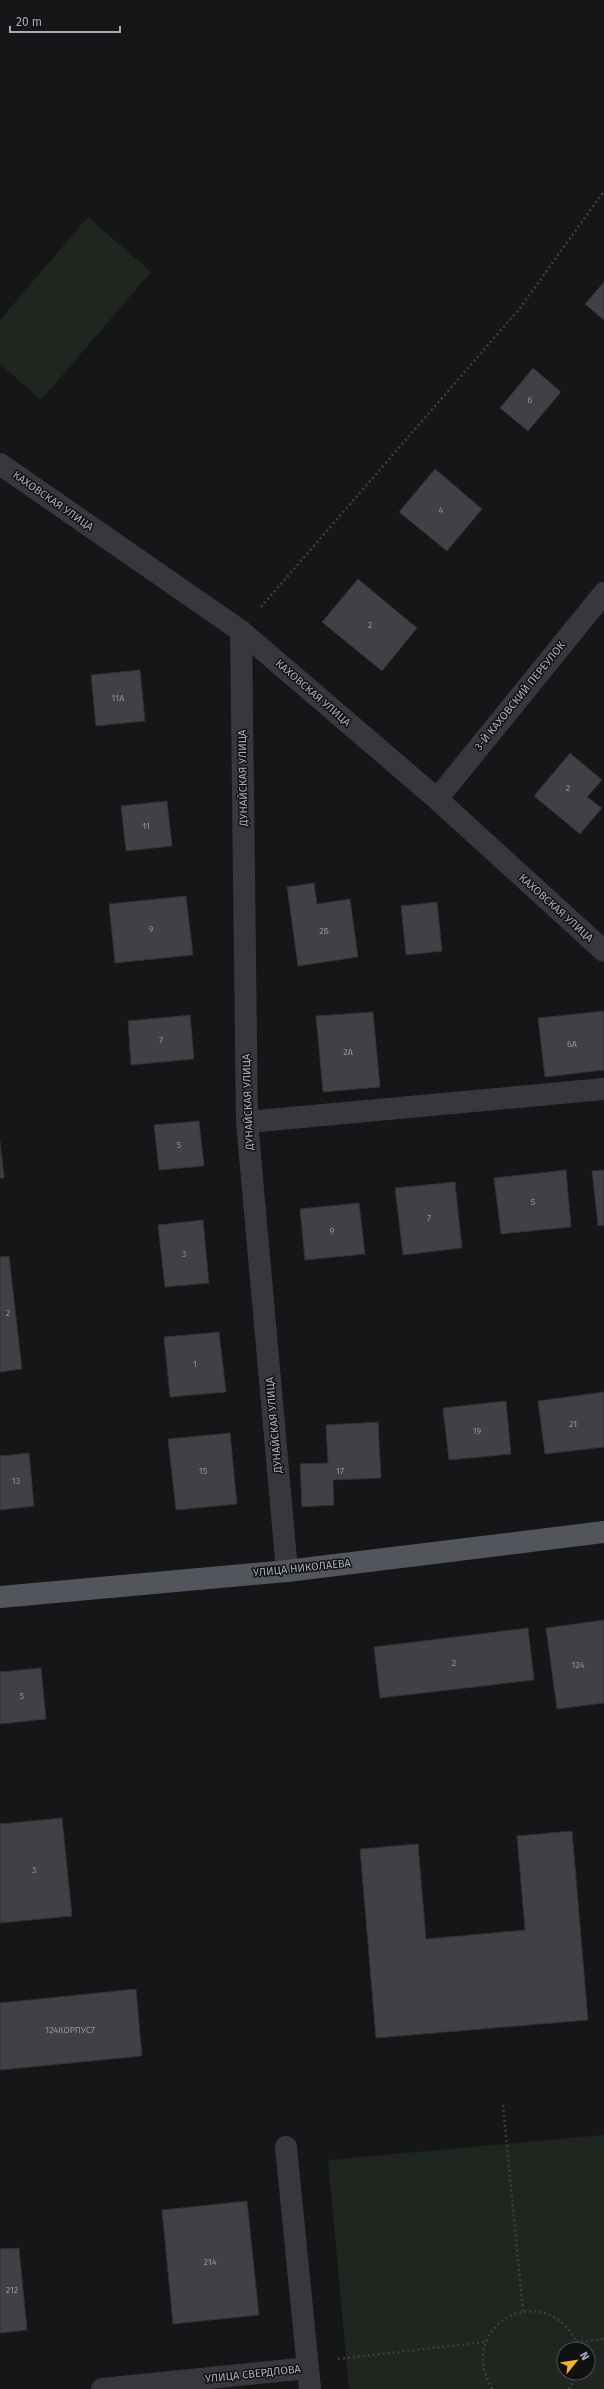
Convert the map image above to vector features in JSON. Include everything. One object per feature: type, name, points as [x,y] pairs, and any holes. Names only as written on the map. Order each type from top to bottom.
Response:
[{"type":"main road","name":"УЛИЦА НИКОЛАЕВА","points":[[0,1597],[287,1571],[604,1532]]},
{"type":"street","name":"КАХОВСКАЯ УЛИЦА","points":[[0,464],[241,631],[437,799],[604,951]]},
{"type":"street","name":"3-Й КАХОВСКИЙ ПЕРЕУЛОК","points":[[437,799],[604,593]]},
{"type":"street","name":"ДУНАЙСКАЯ УЛИЦА","points":[[241,631],[247,1122],[287,1571]]},
{"type":"street","points":[[247,1122],[604,1089]]},
{"type":"street","points":[[286,2147],[309,2373]]},
{"type":"street","name":"УЛИЦА СВЕРДЛОВА","points":[[102,2389],[145,2387],[309,2373]]},
{"type":"path","points":[[241,631],[520,308],[604,191]]},
{"type":"path","points":[[503,2105],[523,2311]]},
{"type":"path","points":[[492,2389],[485,2376],[482,2359],[485,2342],[494,2328],[507,2316],[523,2311],[538,2311],[553,2316],[565,2324],[575,2341]]},
{"type":"path","points":[[585,2341],[604,2339]]},
{"type":"path","points":[[309,2373],[485,2342]]},
{"type":"shaded area","points":[[88,217],[151,272],[41,400],[0,364],[0,320]]},
{"type":"shaded area","points":[[604,2135],[604,2389],[349,2389],[328,2160]]},
{"type":"building","points":[[604,282],[604,320],[585,304]]},
{"type":"building","points":[[533,368],[561,392],[528,431],[500,408]]},
{"type":"building","points":[[435,469],[482,509],[447,551],[399,512]]},
{"type":"building","points":[[358,579],[417,628],[382,671],[322,622]]},
{"type":"building","points":[[140,670],[145,721],[96,726],[91,675]]},
{"type":"building","points":[[570,753],[602,780],[587,797],[602,808],[580,834],[534,796]]},
{"type":"building","points":[[167,801],[172,846],[126,851],[121,806]]},
{"type":"building","points":[[314,883],[317,904],[350,899],[358,957],[298,966],[287,887]]},
{"type":"building","points":[[186,896],[193,955],[115,963],[109,904]]},
{"type":"building","points":[[437,902],[442,951],[406,955],[401,906]]},
{"type":"building","points":[[604,1011],[604,1070],[545,1077],[538,1018]]},
{"type":"building","points":[[373,1012],[380,1087],[323,1092],[316,1016]]},
{"type":"building","points":[[190,1015],[194,1059],[131,1065],[128,1021]]},
{"type":"building","points":[[199,1121],[204,1166],[159,1170],[154,1125]]},
{"type":"building","points":[[0,1142],[4,1178],[0,1178]]},
{"type":"building","points":[[566,1170],[571,1227],[501,1234],[494,1178]]},
{"type":"building","points":[[604,1170],[604,1225],[598,1226],[592,1171]]},
{"type":"building","points":[[455,1182],[462,1248],[403,1255],[395,1188]]},
{"type":"building","points":[[359,1203],[365,1254],[305,1260],[300,1209]]},
{"type":"building","points":[[203,1220],[209,1283],[165,1287],[158,1225]]},
{"type":"building","points":[[9,1256],[22,1369],[0,1372],[0,1257]]},
{"type":"building","points":[[219,1332],[226,1392],[170,1397],[164,1337]]},
{"type":"building","points":[[604,1392],[604,1447],[545,1454],[538,1401]]},
{"type":"building","points":[[506,1401],[511,1454],[449,1460],[443,1408]]},
{"type":"building","points":[[378,1422],[381,1478],[333,1480],[334,1505],[302,1507],[300,1464],[328,1463],[326,1425]]},
{"type":"building","points":[[230,1433],[237,1504],[176,1510],[168,1439]]},
{"type":"building","points":[[29,1453],[34,1506],[0,1510],[0,1456]]},
{"type":"building","points":[[604,1620],[604,1703],[557,1709],[546,1628]]},
{"type":"building","points":[[528,1628],[534,1680],[380,1698],[374,1647]]},
{"type":"building","points":[[41,1668],[46,1719],[0,1724],[0,1672]]},
{"type":"building","points":[[62,1818],[72,1916],[0,1923],[0,1824]]},
{"type":"building","points":[[572,1831],[588,2020],[376,2038],[360,1849],[418,1844],[426,1939],[525,1930],[517,1836]]},
{"type":"building","points":[[136,1989],[142,2056],[0,2070],[0,2003]]},
{"type":"building","points":[[247,2201],[259,2315],[173,2324],[162,2210]]},
{"type":"building","points":[[19,2248],[27,2330],[0,2333],[0,2249]]}]
